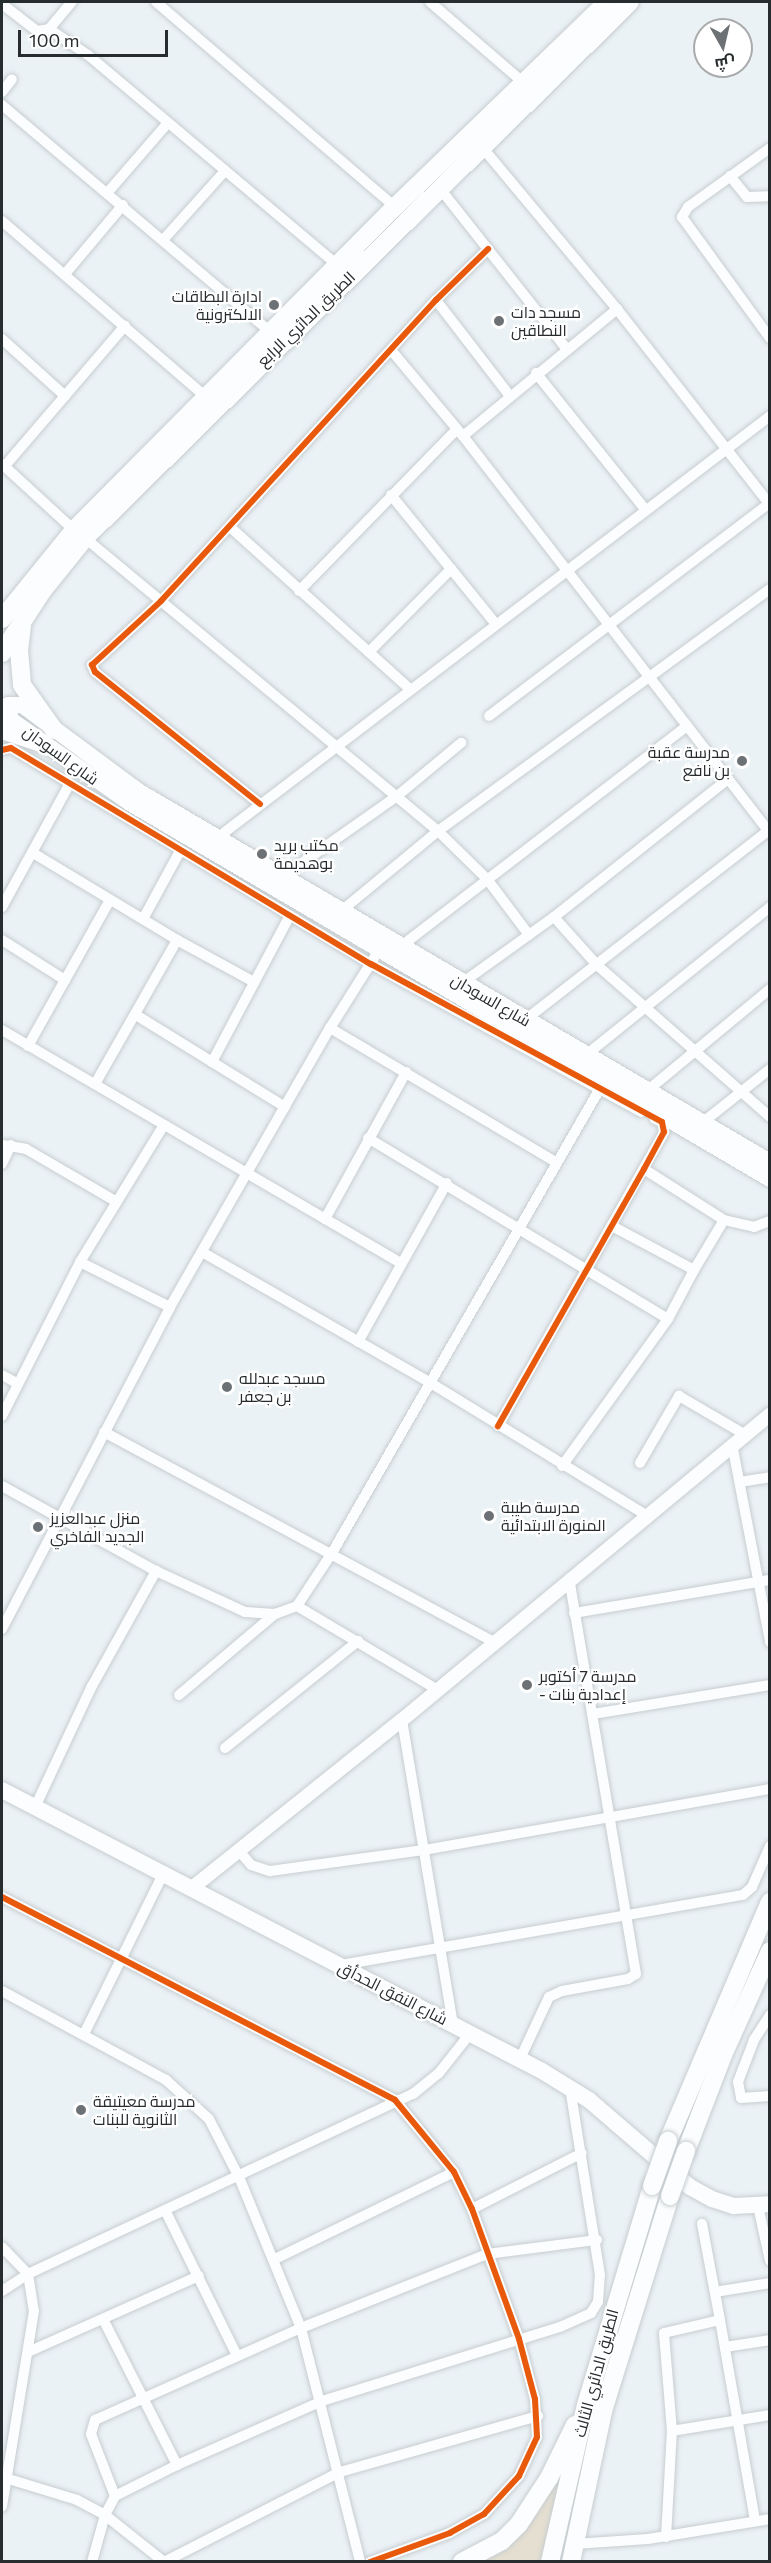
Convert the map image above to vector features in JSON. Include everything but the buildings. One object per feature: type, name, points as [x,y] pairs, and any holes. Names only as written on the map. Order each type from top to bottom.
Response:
[{"type":"main road","name":"الطريق الدائري الرابع","points":[[2,653],[79,534],[434,182],[524,83],[607,2]]},
{"type":"main road","name":"الطريق الدائري الرابع","points":[[2,619],[206,396],[395,207],[482,147],[630,2]]},
{"type":"main road","points":[[24,618],[19,650],[22,685],[49,737]]},
{"type":"main road","points":[[2,730],[49,737]]},
{"type":"main road","name":"شارع السودان","points":[[49,737],[340,912],[384,951],[462,983],[770,1162]]},
{"type":"main road","name":"شارع السودان","points":[[49,737],[130,803],[384,951],[601,1086],[770,1179]]},
{"type":"main road","name":"شارع النفق الحدأق","points":[[2,1790],[453,2024],[469,2035],[570,2088],[690,2187],[726,2205],[764,2205]]},
{"type":"main road","name":"الطريق الدائري الثالث","points":[[549,2562],[586,2405],[652,2186],[668,2141],[770,1902]]},
{"type":"main road","name":"الطريق الدائري الثالث","points":[[573,2553],[603,2411],[670,2196],[723,2055],[770,1952]]},
{"type":"main road","points":[[462,2562],[502,2541],[519,2524],[549,2478],[586,2405]]},
{"type":"street","points":[[49,29],[72,2]]},
{"type":"street","points":[[156,2],[395,207]]},
{"type":"street","points":[[430,2],[524,83]]},
{"type":"street","points":[[2,4],[30,29],[49,29],[88,55],[338,266]]},
{"type":"street","points":[[2,92],[12,79]]},
{"type":"street","points":[[2,105],[108,192],[271,332]]},
{"type":"street","points":[[108,192],[167,124]]},
{"type":"street","points":[[482,147],[617,309],[769,505],[489,716]]},
{"type":"street","points":[[770,148],[688,207],[682,217],[770,338]]},
{"type":"street","points":[[164,240],[225,171]]},
{"type":"street","points":[[730,176],[747,197],[770,196]]},
{"type":"street","points":[[434,182],[566,348]]},
{"type":"street","points":[[65,274],[123,205]]},
{"type":"street","points":[[2,221],[206,396]]},
{"type":"street","points":[[260,804],[92,668],[230,527],[436,300],[488,249]]},
{"type":"street","points":[[436,300],[510,396]]},
{"type":"street","points":[[299,591],[391,495],[460,432],[510,396],[566,348],[617,309]]},
{"type":"street","points":[[125,326],[3,465],[79,534],[438,831],[487,879],[529,935]]},
{"type":"street","points":[[2,339],[64,396]]},
{"type":"street","points":[[392,350],[460,432],[647,679],[769,832],[525,1020]]},
{"type":"street","points":[[536,373],[645,509]]},
{"type":"street","points":[[217,838],[645,509],[770,416]]},
{"type":"street","points":[[391,495],[496,624]]},
{"type":"street","points":[[230,527],[410,690]]},
{"type":"street","points":[[369,652],[451,569]]},
{"type":"street","points":[[340,912],[438,831],[770,589]]},
{"type":"street","points":[[2,1629],[57,1517],[170,1307],[330,1028],[384,951],[487,879],[687,727]]},
{"type":"street","points":[[282,877],[396,797],[461,743]]},
{"type":"street","points":[[2,750],[10,748],[290,915],[384,951]]},
{"type":"street","points":[[462,983],[554,917],[728,780]]},
{"type":"street","points":[[2,907],[69,785]]},
{"type":"street","points":[[143,919],[180,851]]},
{"type":"street","points":[[33,852],[177,940],[254,982]]},
{"type":"street","points":[[28,1046],[110,900]]},
{"type":"street","points":[[586,1055],[770,907]]},
{"type":"street","points":[[212,1062],[290,915]]},
{"type":"street","points":[[554,917],[597,964],[643,1007],[770,1118]]},
{"type":"street","points":[[2,940],[64,980]]},
{"type":"street","points":[[95,1084],[177,940]]},
{"type":"street","points":[[647,1091],[693,1049],[770,989]]},
{"type":"street","points":[[136,1015],[285,1107]]},
{"type":"street","points":[[330,1028],[556,1162]]},
{"type":"street","points":[[2,1030],[400,1263]]},
{"type":"street","points":[[702,1123],[770,1069]]},
{"type":"street","points":[[325,1219],[406,1072]]},
{"type":"street","points":[[179,1695],[275,1614],[297,1606],[332,1552],[518,1226],[601,1086],[662,1122],[664,1132],[498,1426]]},
{"type":"street","points":[[2,1416],[80,1262],[164,1125]]},
{"type":"street","points":[[368,1138],[447,1183],[587,1271],[668,1318]]},
{"type":"street","points":[[2,1164],[6,1145],[26,1149],[117,1202]]},
{"type":"street","points":[[644,1169],[724,1220],[754,1227],[770,1221]]},
{"type":"street","points":[[358,1342],[400,1263],[447,1183]]},
{"type":"street","points":[[562,1466],[668,1318],[724,1220]]},
{"type":"street","points":[[612,1226],[694,1270]]},
{"type":"street","points":[[202,1252],[429,1382],[562,1466],[644,1514]]},
{"type":"street","points":[[80,1262],[170,1307]]},
{"type":"street","points":[[2,1375],[18,1384]]},
{"type":"street","points":[[640,1463],[679,1396],[744,1434]]},
{"type":"street","points":[[192,1888],[402,1720],[492,1641],[644,1514],[770,1414]]},
{"type":"street","points":[[104,1432],[332,1552],[492,1641]]},
{"type":"street","points":[[732,1444],[764,1581],[770,1642]]},
{"type":"street","points":[[740,1482],[770,1477]]},
{"type":"street","points":[[2,1486],[156,1571],[245,1612],[275,1614]]},
{"type":"street","points":[[35,1808],[93,1686],[156,1571]]},
{"type":"street","points":[[519,2061],[549,1997],[636,1974],[569,1579]]},
{"type":"street","points":[[574,1613],[764,1581]]},
{"type":"street","points":[[297,1606],[438,1690]]},
{"type":"street","points":[[225,1748],[357,1641]]},
{"type":"street","points":[[593,1714],[770,1685]]},
{"type":"street","points":[[402,1720],[453,2024]]},
{"type":"street","points":[[239,1851],[251,1865],[270,1872],[424,1850],[770,1789]]},
{"type":"street","points":[[339,1966],[743,1895],[752,1887],[770,1846]]},
{"type":"street","points":[[84,2034],[119,1958],[163,1874]]},
{"type":"street","points":[[2,1897],[395,2100],[454,2172],[472,2209],[519,2339],[538,2416],[531,2456],[493,2507],[450,2533],[370,2562]]},
{"type":"street","points":[[2,1991],[166,2080],[190,2099],[209,2119],[239,2177],[302,2328],[340,2472],[360,2562]]},
{"type":"street","points":[[770,2015],[754,2040],[738,2082],[741,2098],[770,2096]]},
{"type":"street","points":[[2,2291],[28,2274],[239,2177],[428,2083],[469,2035]]},
{"type":"street","points":[[92,2562],[105,2515],[115,2496],[177,2465],[322,2401],[576,2321],[595,2309],[600,2290],[597,2240],[570,2088]]},
{"type":"street","points":[[472,2209],[582,2153]]},
{"type":"street","points":[[274,2259],[454,2172]]},
{"type":"street","points":[[764,2205],[770,2261]]},
{"type":"street","points":[[165,2210],[237,2356]]},
{"type":"street","points":[[702,2224],[755,2521]]},
{"type":"street","points":[[115,2496],[90,2426],[94,2420],[302,2328],[488,2254],[597,2240]]},
{"type":"street","points":[[2,2247],[28,2274],[34,2311],[4,2478],[2,2506]]},
{"type":"street","points":[[28,2352],[199,2277]]},
{"type":"street","points":[[715,2292],[770,2283]]},
{"type":"street","points":[[103,2319],[177,2465]]},
{"type":"street","points":[[666,2537],[672,2431],[664,2333],[720,2320]]},
{"type":"street","points":[[725,2347],[770,2340]]},
{"type":"street","points":[[672,2431],[770,2415]]},
{"type":"street","points":[[4,2478],[77,2500],[105,2515],[164,2562],[340,2472],[538,2416]]},
{"type":"street","points":[[573,2553],[770,2519]]},
{"type":"shaded area","points":[[566,2445],[546,2561],[472,2562],[496,2550]]},
{"type":"cycle path","points":[[260,804],[95,672],[92,665],[161,601],[436,300],[488,249]]},
{"type":"cycle path","points":[[2,750],[11,748],[371,964],[662,1122],[664,1132],[498,1426]]},
{"type":"cycle path","points":[[2,1897],[395,2100],[454,2172],[472,2209],[519,2339],[535,2399],[537,2437],[519,2476],[484,2514],[450,2533],[370,2562]]},
{"type":"place","name":"ادارة البطاقات الالكترونية","points":[[274,305]]},
{"type":"place","name":"مسجد دات النطاقين","points":[[499,321]]},
{"type":"place","name":"مدرسة عقبة بن نافع","points":[[742,761]]},
{"type":"place","name":"مكتب بريد بوهديمة","points":[[262,854]]},
{"type":"place","name":"مسجد عبدلله بن جعفر","points":[[227,1387]]},
{"type":"place","name":"مدرسة طيبة المنورة الابتدائية","points":[[489,1516]]},
{"type":"place","name":"منزل عبدالعزيز الجديد الفاخري","points":[[38,1527]]},
{"type":"place","name":"مدرسة 7 أكتوبر - إعدادية بنات","points":[[527,1685]]},
{"type":"place","name":"مدرسة معيتيقة الثانوية للبنات","points":[[81,2110]]}]
